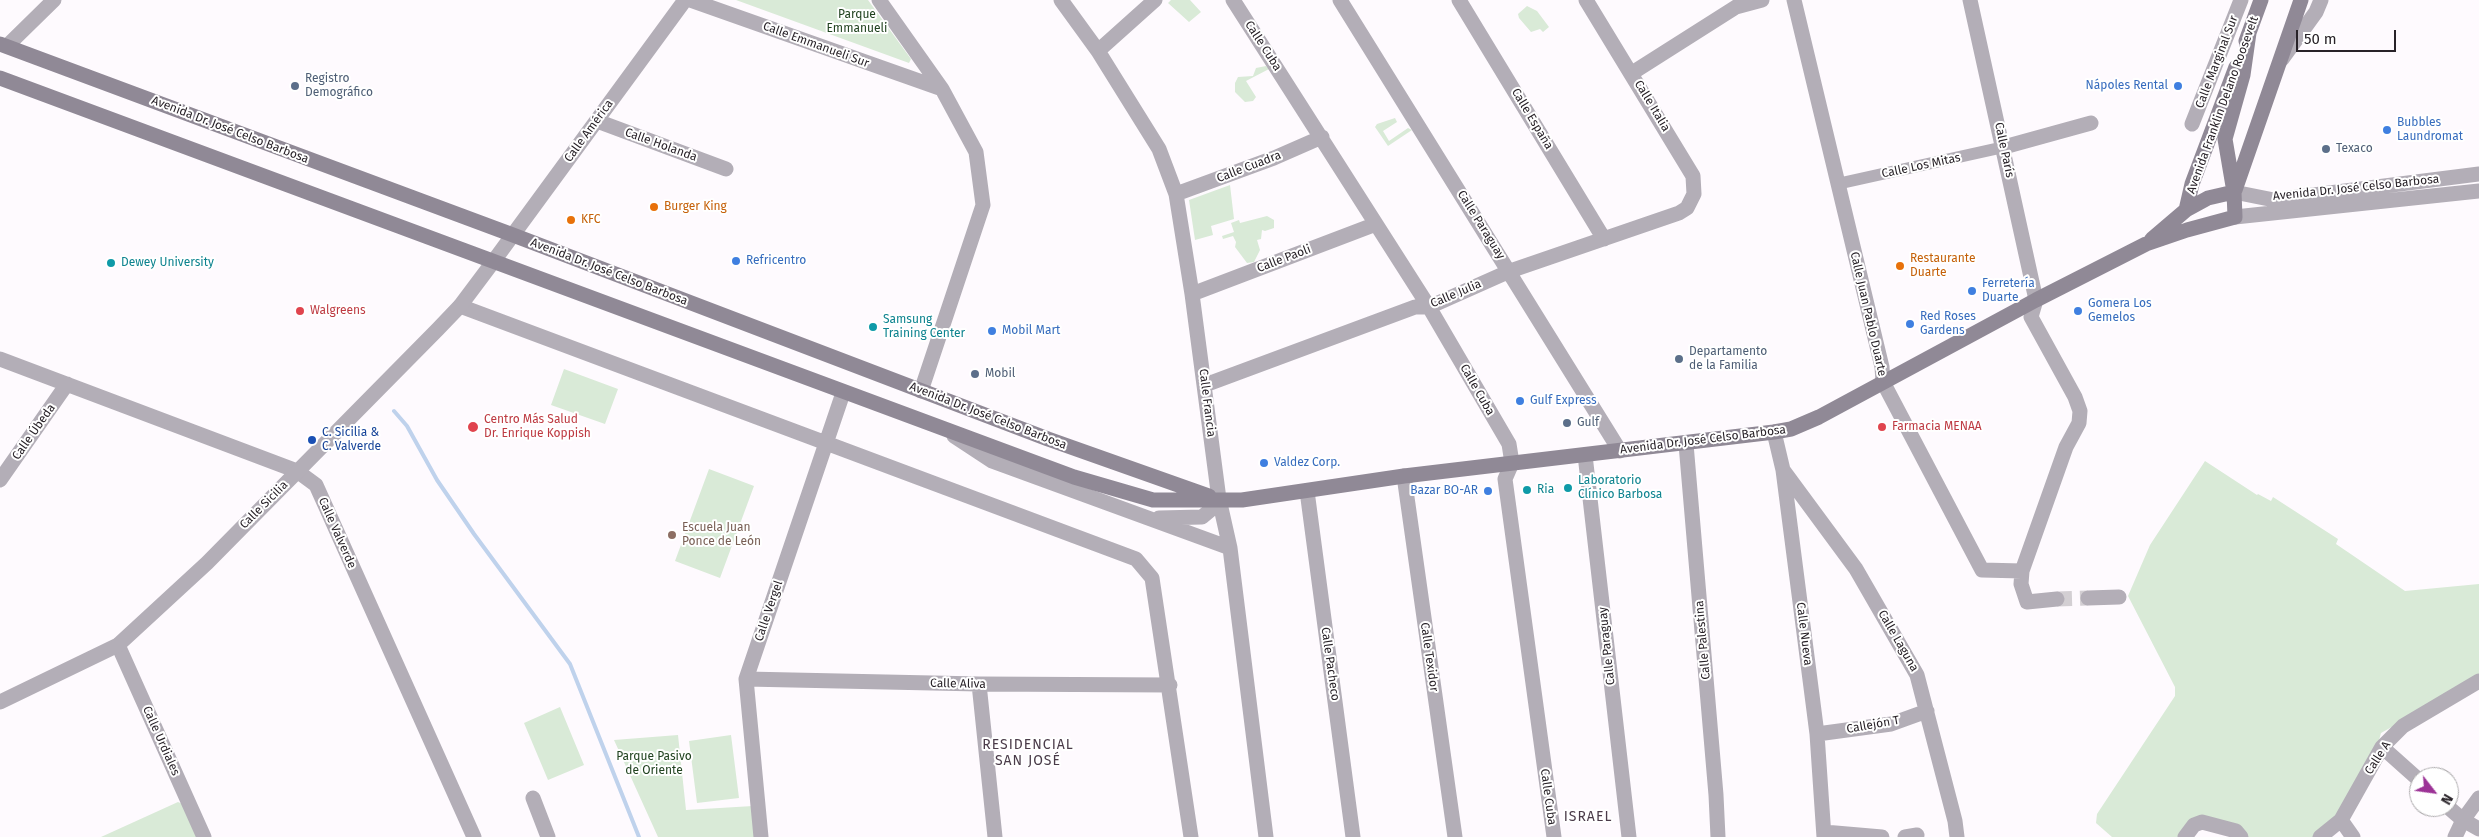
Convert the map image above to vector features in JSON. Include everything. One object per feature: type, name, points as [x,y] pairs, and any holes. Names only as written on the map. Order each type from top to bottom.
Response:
[{"type":"main road","name":"Avenida Franklin Delano Roosevelt","points":[[2186,210],[2192,184],[2261,0]]},
{"type":"main road","points":[[2234,192],[2301,0]]},
{"type":"main road","points":[[2235,217],[2234,192],[2225,139],[2243,75],[2249,33]]},
{"type":"main road","name":"Avenida Dr. José Celso Barbosa","points":[[2,48],[513,235],[1048,440],[1219,499]]},
{"type":"main road","name":"Avenida Dr. José Celso Barbosa","points":[[0,78],[843,393],[1118,492],[1153,500],[1242,500],[1404,476],[1686,444],[1791,429],[1819,417],[2036,300],[2146,244],[2235,217]]},
{"type":"main road","name":"Avenida Dr. José Celso Barbosa","points":[[2146,244],[2186,210],[2208,198],[2234,192]]},
{"type":"street","points":[[2,48],[54,0]]},
{"type":"street","name":"Calle América","points":[[493,262],[685,0]]},
{"type":"street","name":"Calle Emmanueli Sur","points":[[690,0],[942,90]]},
{"type":"street","points":[[879,0],[942,90],[976,152],[983,204],[921,391]]},
{"type":"street","name":"Calle Francia","points":[[1061,0],[1098,51],[1159,148],[1176,194],[1205,385],[1219,499],[1230,548],[1266,837]]},
{"type":"street","points":[[1098,51],[1155,0]]},
{"type":"street","name":"Calle Cuba","points":[[1233,0],[1429,307],[1509,444],[1512,463],[1506,479],[1554,837]]},
{"type":"street","name":"Calle Paraguay","points":[[1340,0],[1620,451]]},
{"type":"street","name":"Calle España","points":[[1459,0],[1604,239]]},
{"type":"street","name":"Calle Italia","points":[[1586,0],[1693,176],[1695,188],[1692,202],[1679,213]]},
{"type":"street","points":[[1632,74],[1734,3],[1762,0]]},
{"type":"street","name":"Calle Juan Pablo Duarte","points":[[1794,0],[1882,367],[1883,382],[1982,570],[2022,571]]},
{"type":"street","name":"Calle París","points":[[1970,0],[2004,147],[2036,300],[2031,317],[2076,397],[2080,411],[2079,423],[2066,447],[2022,571]]},
{"type":"street","name":"Calle Marginal Sur","points":[[2192,124],[2232,26],[2240,0]]},
{"type":"street","points":[[2277,67],[2316,12],[2321,0]]},
{"type":"street","points":[[2232,26],[2249,33]]},
{"type":"street","name":"Calle Holanda","points":[[597,121],[726,169]]},
{"type":"street","points":[[2004,147],[2091,123]]},
{"type":"street","name":"Calle Cuadra","points":[[1176,194],[1274,158],[1322,137]]},
{"type":"street","name":"Calle Los Mitas","points":[[1837,184],[2004,147]]},
{"type":"street","name":"Avenida Dr. José Celso Barbosa","points":[[2234,192],[2274,200],[2479,174]]},
{"type":"street","name":"Avenida Dr. José Celso Barbosa","points":[[2235,217],[2479,191]]},
{"type":"street","name":"Calle Julia","points":[[1205,385],[1415,307],[1429,307],[1510,271],[1679,213]]},
{"type":"street","name":"Calle Paoli","points":[[1192,294],[1376,224]]},
{"type":"street","name":"Calle Sicilia","points":[[0,702],[118,645],[207,563],[460,306],[493,262]]},
{"type":"street","points":[[460,306],[1136,559],[1152,578],[1170,685],[1191,837]]},
{"type":"street","name":"Calle Valverde","points":[[0,359],[297,471],[316,485],[474,837]]},
{"type":"street","name":"Calle Úbeda","points":[[0,480],[67,384]]},
{"type":"street","name":"Calle Vergel","points":[[761,837],[746,679],[843,393]]},
{"type":"street","points":[[947,431],[992,461],[1230,548]]},
{"type":"street","name":"Calle Nueva","points":[[1774,432],[1784,470],[1817,734],[1824,835]]},
{"type":"street","name":"Calle Palestina","points":[[1686,444],[1718,837]]},
{"type":"street","name":"Calle Paraguay","points":[[1586,454],[1629,837]]},
{"type":"street","name":"Calle Laguna","points":[[1784,470],[1856,569],[1917,675],[1955,821],[1957,837]]},
{"type":"street","name":"Calle Texidor","points":[[1404,476],[1455,837]]},
{"type":"street","name":"Calle Pacheco","points":[[1307,491],[1353,837]]},
{"type":"street","points":[[1148,517],[1202,517],[1214,507],[1219,499]]},
{"type":"street","points":[[2022,571],[2021,584],[2027,602],[2057,599]]},
{"type":"street","points":[[2088,598],[2119,597]]},
{"type":"street","name":"Calle Urdiales","points":[[118,645],[204,837]]},
{"type":"street","name":"Calle Aliva","points":[[746,679],[979,684],[1170,685]]},
{"type":"street","name":"Calle A","points":[[2320,837],[2341,820],[2382,747],[2402,726],[2479,681]]},
{"type":"street","points":[[979,684],[995,837]]},
{"type":"street","name":"Callejón T","points":[[1817,734],[1891,724],[1927,711]]},
{"type":"street","points":[[2382,747],[2409,771]]},
{"type":"street","points":[[533,798],[548,837]]},
{"type":"street","points":[[2455,837],[2463,820],[2479,798]]},
{"type":"street","points":[[2459,817],[2479,829]]},
{"type":"street","points":[[2341,820],[2354,837]]},
{"type":"street","points":[[2185,837],[2194,826],[2202,822],[2236,831],[2241,837]]},
{"type":"street","points":[[1824,835],[1882,837]]},
{"type":"green space","name":"Parque Emmanueli","points":[[736,0],[868,0],[911,59],[909,63]]},
{"type":"green space","points":[[1171,0],[1190,0],[1201,12],[1189,22],[1168,3]]},
{"type":"green space","points":[[1527,6],[1537,11],[1549,27],[1543,32],[1540,29],[1531,32],[1519,18],[1518,14]]},
{"type":"green space","points":[[1266,66],[1269,69],[1246,81],[1256,97],[1253,101],[1245,102],[1235,92],[1235,83],[1238,77],[1253,76],[1256,68]]},
{"type":"green space","points":[[1395,118],[1397,122],[1383,131],[1389,141],[1408,128],[1412,130],[1388,146],[1375,127],[1377,124]]},
{"type":"green space","points":[[1230,185],[1234,219],[1211,226],[1213,235],[1195,240],[1189,200]]},
{"type":"green space","points":[[1267,216],[1274,220],[1274,228],[1262,230],[1261,239],[1257,240],[1260,250],[1254,262],[1247,263],[1235,247],[1236,242],[1233,236],[1223,239],[1222,236],[1234,232],[1231,223],[1239,220],[1240,223]]},
{"type":"green space","points":[[564,369],[618,389],[605,424],[551,405]]},
{"type":"green space","points":[[2205,461],[2257,495],[2271,501],[2273,497],[2338,539],[2336,544],[2405,591],[2479,584],[2479,678],[2381,733],[2376,751],[2343,816],[2316,837],[2245,837],[2197,818],[2181,837],[2112,837],[2096,823],[2097,814],[2175,696],[2175,687],[2128,596],[2150,545]]},
{"type":"green space","points":[[709,469],[754,486],[720,578],[675,561]]},
{"type":"green space","points":[[560,707],[584,765],[548,780],[524,723]]},
{"type":"green space","name":"Parque Pasivo de Oriente","points":[[678,735],[686,810],[753,806],[757,837],[658,837],[614,740]]},
{"type":"green space","points":[[731,735],[739,798],[697,803],[689,741]]},
{"type":"green space","points":[[178,802],[187,806],[201,837],[101,837]]},
{"type":"waterway","points":[[394,411],[407,426],[437,480],[474,534],[570,664],[639,837]]},
{"type":"tunnel","points":[[2057,599],[2088,598]]},
{"type":"place","name":"Registro Demográfico","points":[[295,86]]},
{"type":"place","name":"Nápoles Rental","points":[[2178,86]]},
{"type":"place","name":"Bubbles Laundromat","points":[[2387,130]]},
{"type":"place","name":"Texaco","points":[[2326,149]]},
{"type":"place","name":"Burger King","points":[[654,207]]},
{"type":"place","name":"KFC","points":[[571,220]]},
{"type":"place","name":"Refricentro","points":[[736,261]]},
{"type":"place","name":"Dewey University","points":[[111,263]]},
{"type":"place","name":"Restaurante Duarte","points":[[1900,266]]},
{"type":"place","name":"Ferretería Duarte","points":[[1972,291]]},
{"type":"place","name":"Walgreens","points":[[300,311]]},
{"type":"place","name":"Gomera Los Gemelos","points":[[2078,311]]},
{"type":"place","name":"Red Roses Gardens","points":[[1910,324]]},
{"type":"place","name":"Samsung Training Center","points":[[873,327]]},
{"type":"place","name":"Mobil Mart","points":[[992,331]]},
{"type":"place","name":"Departamento de la Familia","points":[[1679,359]]},
{"type":"place","name":"Mobil","points":[[975,374]]},
{"type":"place","name":"Gulf Express","points":[[1520,401]]},
{"type":"place","name":"Gulf","points":[[1567,423]]},
{"type":"place","name":"Centro Más Salud Dr. Enrique Koppish","points":[[473,427]]},
{"type":"place","name":"Farmacia MENAA","points":[[1882,427]]},
{"type":"place","name":"C. Sicilia & C. Valverde","points":[[312,440]]},
{"type":"place","name":"Valdez Corp.","points":[[1264,463]]},
{"type":"place","name":"Laboratorio Clínico Barbosa","points":[[1568,488]]},
{"type":"place","name":"Ria","points":[[1527,490]]},
{"type":"place","name":"Bazar BO-AR","points":[[1488,491]]},
{"type":"place","name":"Escuela Juan Ponce de León","points":[[672,535]]},
{"type":"district","name":"RESIDENCIAL SAN JOSÉ","points":[[1028,754]]},
{"type":"district","name":"ISRAEL","points":[[1588,817]]}]
